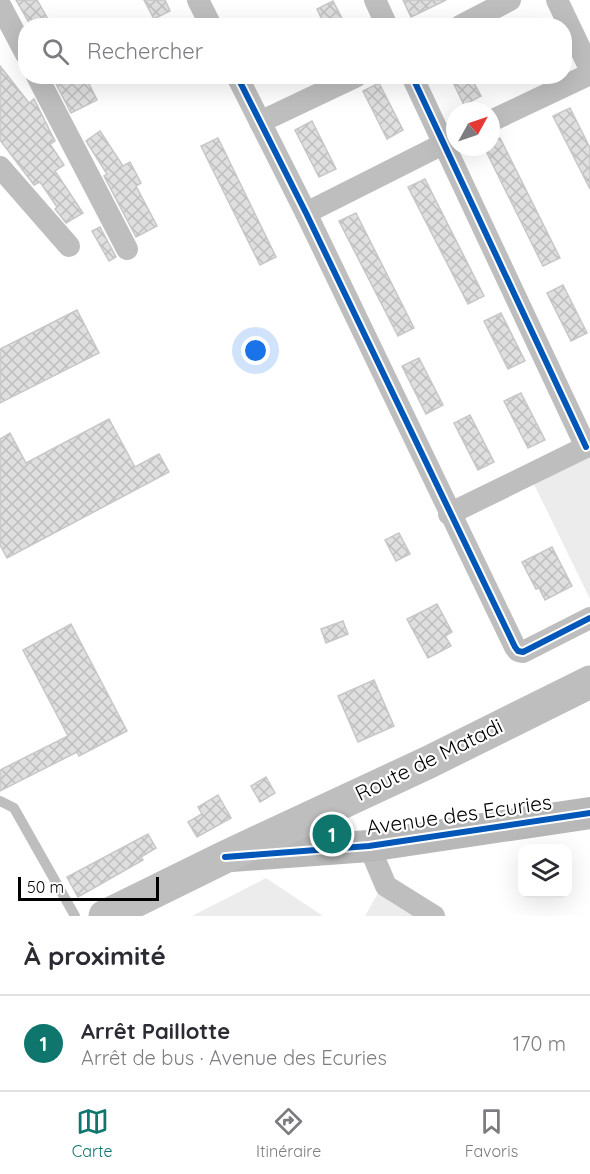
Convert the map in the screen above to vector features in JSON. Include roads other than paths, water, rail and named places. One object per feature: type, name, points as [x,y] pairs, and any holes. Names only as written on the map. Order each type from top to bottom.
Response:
[{"type":"main road","name":"Route de Matadi","points":[[105,916],[429,762],[590,682]]},
{"type":"street","points":[[198,0],[207,18]]},
{"type":"street","points":[[375,0],[383,18]]},
{"type":"street","points":[[475,18],[510,0]]},
{"type":"street","points":[[558,0],[566,18]]},
{"type":"street","points":[[0,5],[18,39]]},
{"type":"street","points":[[572,30],[590,69]]},
{"type":"street","points":[[572,83],[590,74]]},
{"type":"street","points":[[41,84],[127,249]]},
{"type":"street","points":[[241,84],[306,213],[516,650],[523,652],[590,618]]},
{"type":"street","points":[[260,122],[340,84]]},
{"type":"street","points":[[417,84],[446,133]]},
{"type":"street","points":[[500,117],[569,84]]},
{"type":"street","points":[[306,213],[446,142]]},
{"type":"street","points":[[449,514],[588,446],[457,156]]},
{"type":"street","points":[[0,167],[69,246]]},
{"type":"street","points":[[325,810],[333,849]]},
{"type":"street","name":"Avenue des Ecuries","points":[[225,857],[369,846],[590,813]]},
{"type":"street","points":[[369,846],[386,886],[434,916]]},
{"type":"lane","points":[[0,801],[14,808],[75,916]]},
{"type":"place","name":"Arrêt Paillotte","points":[[332,834]]}]
